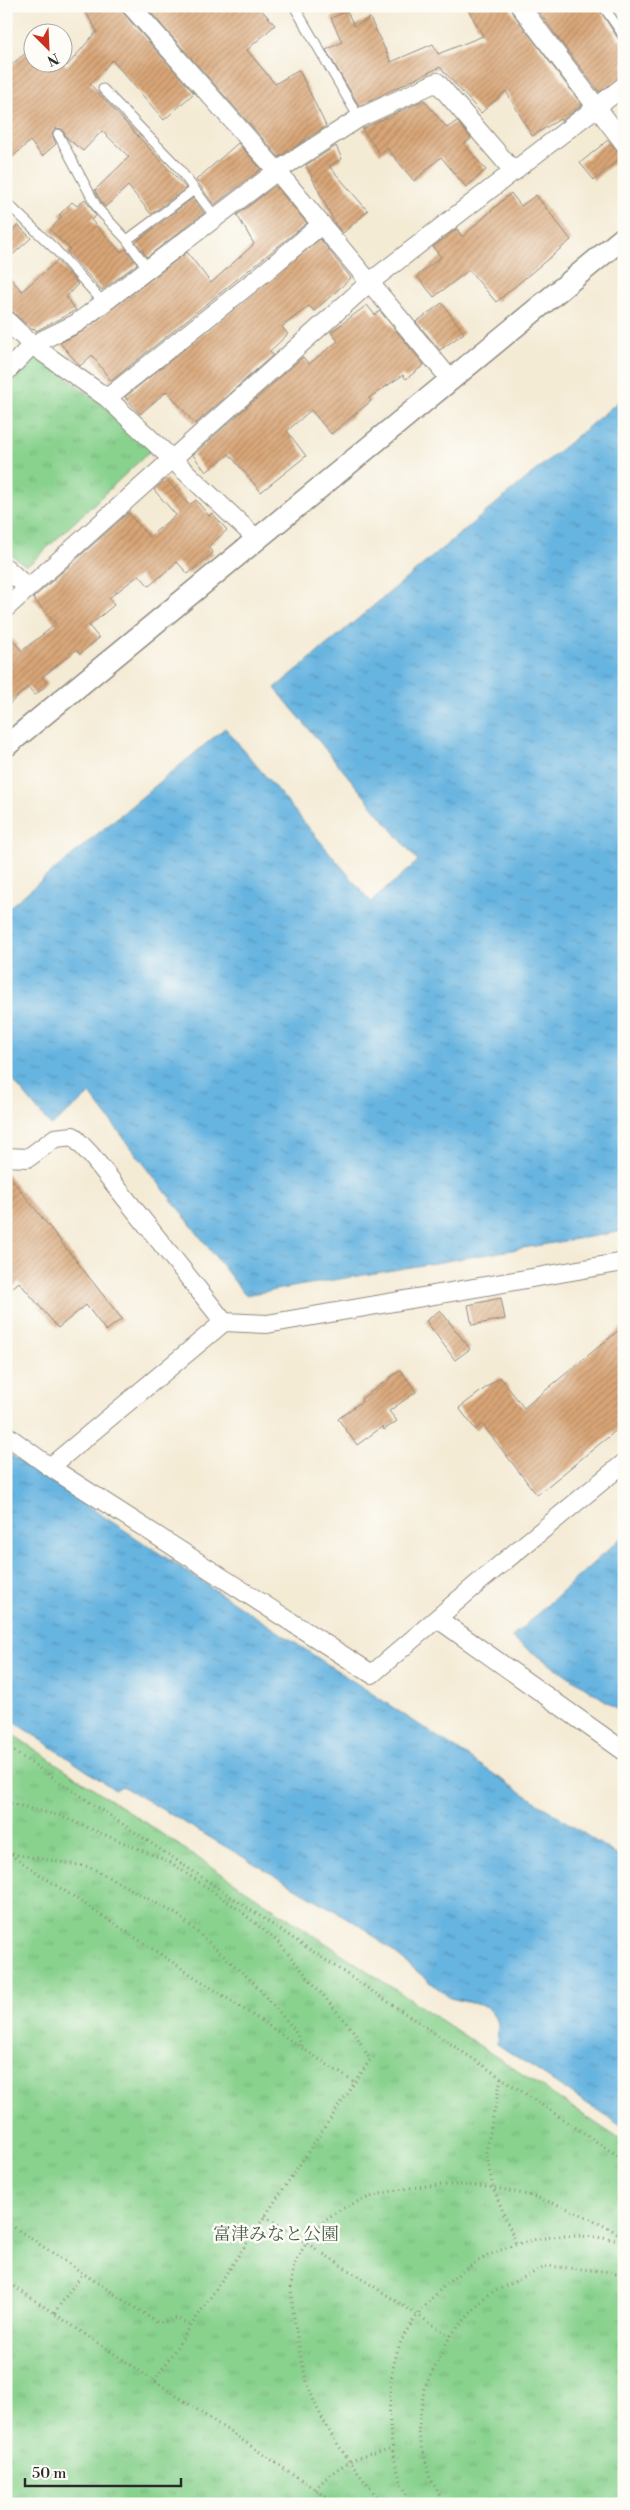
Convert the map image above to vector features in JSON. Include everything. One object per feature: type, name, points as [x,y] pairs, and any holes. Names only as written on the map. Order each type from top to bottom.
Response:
[{"type":"street","points":[[131,6],[277,171],[450,379]]},
{"type":"street","points":[[520,6],[624,143]]},
{"type":"street","points":[[6,372],[32,345],[77,322],[277,171],[359,118],[437,82],[514,172]]},
{"type":"street","points":[[6,608],[370,282],[624,86]]},
{"type":"street","points":[[107,398],[322,224]]},
{"type":"street","points":[[6,746],[624,237]]},
{"type":"street","points":[[6,320],[32,345],[107,398],[258,540]]},
{"type":"street","points":[[6,568],[28,588]]},
{"type":"street","points":[[6,1157],[28,1158],[55,1138],[73,1136],[91,1155],[224,1322]]},
{"type":"street","points":[[50,1467],[224,1322],[267,1324],[624,1262]]},
{"type":"street","points":[[6,1435],[50,1467],[372,1674],[484,1578],[624,1463]]},
{"type":"street","points":[[438,1619],[624,1751]]},
{"type":"lane","points":[[294,6],[359,118]]},
{"type":"lane","points":[[603,6],[624,36]]},
{"type":"lane","points":[[103,89],[177,166],[216,218]]},
{"type":"lane","points":[[58,134],[98,209],[127,240],[148,269]]},
{"type":"lane","points":[[127,240],[194,190]]},
{"type":"lane","points":[[6,202],[55,249],[103,302]]},
{"type":"path","points":[[6,1746],[624,2160]]},
{"type":"path","points":[[6,1802],[60,1816],[170,1862],[238,1909],[278,1942],[355,2033],[370,2060],[154,2381]]},
{"type":"path","points":[[7,1853],[355,2083]]},
{"type":"path","points":[[7,1853],[90,1867],[178,1915],[252,1982],[294,2029],[304,2049]]},
{"type":"path","points":[[204,1886],[208,1881]]},
{"type":"path","points":[[501,2078],[486,2152],[494,2188],[516,2244]]},
{"type":"path","points":[[383,2504],[349,2461],[312,2396],[299,2347],[292,2308],[294,2267],[307,2243],[328,2217],[370,2196],[439,2185],[494,2188],[552,2202],[592,2218],[624,2237]]},
{"type":"path","points":[[265,2216],[450,2336]]},
{"type":"path","points":[[6,2222],[158,2323],[178,2318],[191,2326]]},
{"type":"path","points":[[410,2504],[394,2461],[389,2399],[400,2344],[418,2316],[443,2285],[490,2254],[516,2244],[554,2235],[601,2236],[624,2242]]},
{"type":"path","points":[[444,2504],[430,2477],[418,2432],[424,2388],[450,2336],[487,2295],[547,2266],[613,2272],[624,2277]]},
{"type":"path","points":[[54,2313],[83,2273]]},
{"type":"path","points":[[6,2280],[337,2504]]},
{"type":"path","points":[[315,2489],[330,2473],[349,2461],[393,2449]]},
{"type":"green space","points":[[30,355],[38,355],[150,442],[150,451],[32,562],[25,565],[6,551],[6,379]]},
{"type":"green space","name":"富津みなと公園","points":[[6,1730],[624,2142],[624,2504],[6,2504]]},
{"type":"water","points":[[624,397],[624,1231],[245,1295],[90,1094],[51,1126],[6,1072],[6,910],[225,728],[371,902],[418,861],[275,688]]},
{"type":"water","points":[[6,1452],[624,1860],[624,2128],[497,2044],[498,2023],[488,2007],[450,1998],[361,1926],[122,1786],[115,1790],[6,1716]]},
{"type":"water","points":[[624,1535],[624,1713],[511,1638]]},
{"type":"building","points":[[82,6],[121,6],[123,13],[194,93],[164,120],[112,60],[90,84],[186,188],[151,214],[128,186],[105,207],[103,205],[95,190],[129,157],[102,131],[83,151],[67,138],[62,129],[56,128],[52,134],[56,144],[42,156],[30,141],[6,163],[6,69],[22,56],[22,72],[72,72],[72,60],[97,31]]},
{"type":"building","points":[[145,6],[258,6],[275,25],[247,50],[275,84],[299,70],[326,126],[279,157]]},
{"type":"building","points":[[466,6],[510,6],[512,12],[582,105],[561,121],[560,119],[532,136],[506,91],[481,113],[440,67],[359,106],[326,50],[342,42],[331,18],[347,11],[354,26],[370,18],[391,62],[433,44],[438,54],[483,36]]},
{"type":"building","points":[[534,6],[597,6],[619,40],[624,42],[624,76],[599,92]]},
{"type":"building","points":[[424,100],[447,128],[457,121],[471,139],[464,144],[486,170],[466,187],[441,157],[414,181],[387,148],[380,154],[362,129]]},
{"type":"building","points":[[608,140],[616,150],[624,155],[594,180],[580,163]]},
{"type":"building","points":[[238,143],[261,169],[214,205],[196,180]]},
{"type":"building","points":[[336,146],[342,159],[329,166],[368,211],[343,233],[335,224],[306,165]]},
{"type":"building","points":[[275,186],[307,223],[111,381],[92,355],[80,366],[60,343],[83,331],[187,252],[211,283],[254,244],[237,215]]},
{"type":"building","points":[[511,193],[521,206],[536,195],[571,240],[496,302],[469,270],[434,297],[417,276],[441,257],[433,247],[457,229],[462,237]]},
{"type":"building","points":[[193,198],[204,213],[147,257],[136,242]]},
{"type":"building","points":[[85,199],[96,216],[91,220],[121,252],[126,249],[137,264],[102,290],[67,252],[70,249],[50,230],[62,217],[59,215],[72,202],[77,206]]},
{"type":"building","points":[[18,225],[31,238],[6,261],[6,236]]},
{"type":"building","points":[[320,239],[351,278],[314,311],[309,306],[282,327],[288,334],[270,351],[273,355],[195,424],[167,391],[140,414],[125,397]]},
{"type":"building","points":[[57,261],[78,284],[66,297],[76,310],[36,331],[34,328],[32,330],[13,312],[6,310],[6,274],[22,291]]},
{"type":"building","points":[[442,303],[464,333],[440,350],[416,322]]},
{"type":"building","points":[[367,305],[375,315],[380,311],[424,365],[406,379],[403,375],[369,398],[371,401],[331,434],[311,410],[287,431],[306,456],[261,492],[229,454],[206,472],[193,455],[303,357],[309,364],[338,341],[331,332]]},
{"type":"building","points":[[166,479],[189,505],[196,500],[209,516],[212,513],[227,530],[208,547],[213,553],[188,574],[177,562],[149,586],[139,575],[109,598],[114,605],[89,626],[99,638],[80,654],[76,650],[42,677],[48,684],[35,695],[28,687],[6,707],[6,632],[22,651],[56,624],[33,598],[128,513],[149,537],[176,515],[154,490]]},
{"type":"building","points":[[6,1172],[122,1319],[106,1331],[86,1305],[58,1328],[19,1282],[6,1293]]},
{"type":"building","points":[[501,1298],[505,1319],[472,1325],[468,1305]]},
{"type":"building","points":[[440,1310],[470,1349],[455,1360],[426,1321]]},
{"type":"building","points":[[624,1326],[624,1424],[537,1495],[482,1424],[476,1430],[459,1408],[500,1377],[524,1408]]},
{"type":"building","points":[[401,1370],[416,1392],[389,1411],[397,1421],[384,1430],[382,1427],[357,1445],[338,1419],[362,1401],[361,1399]]}]
